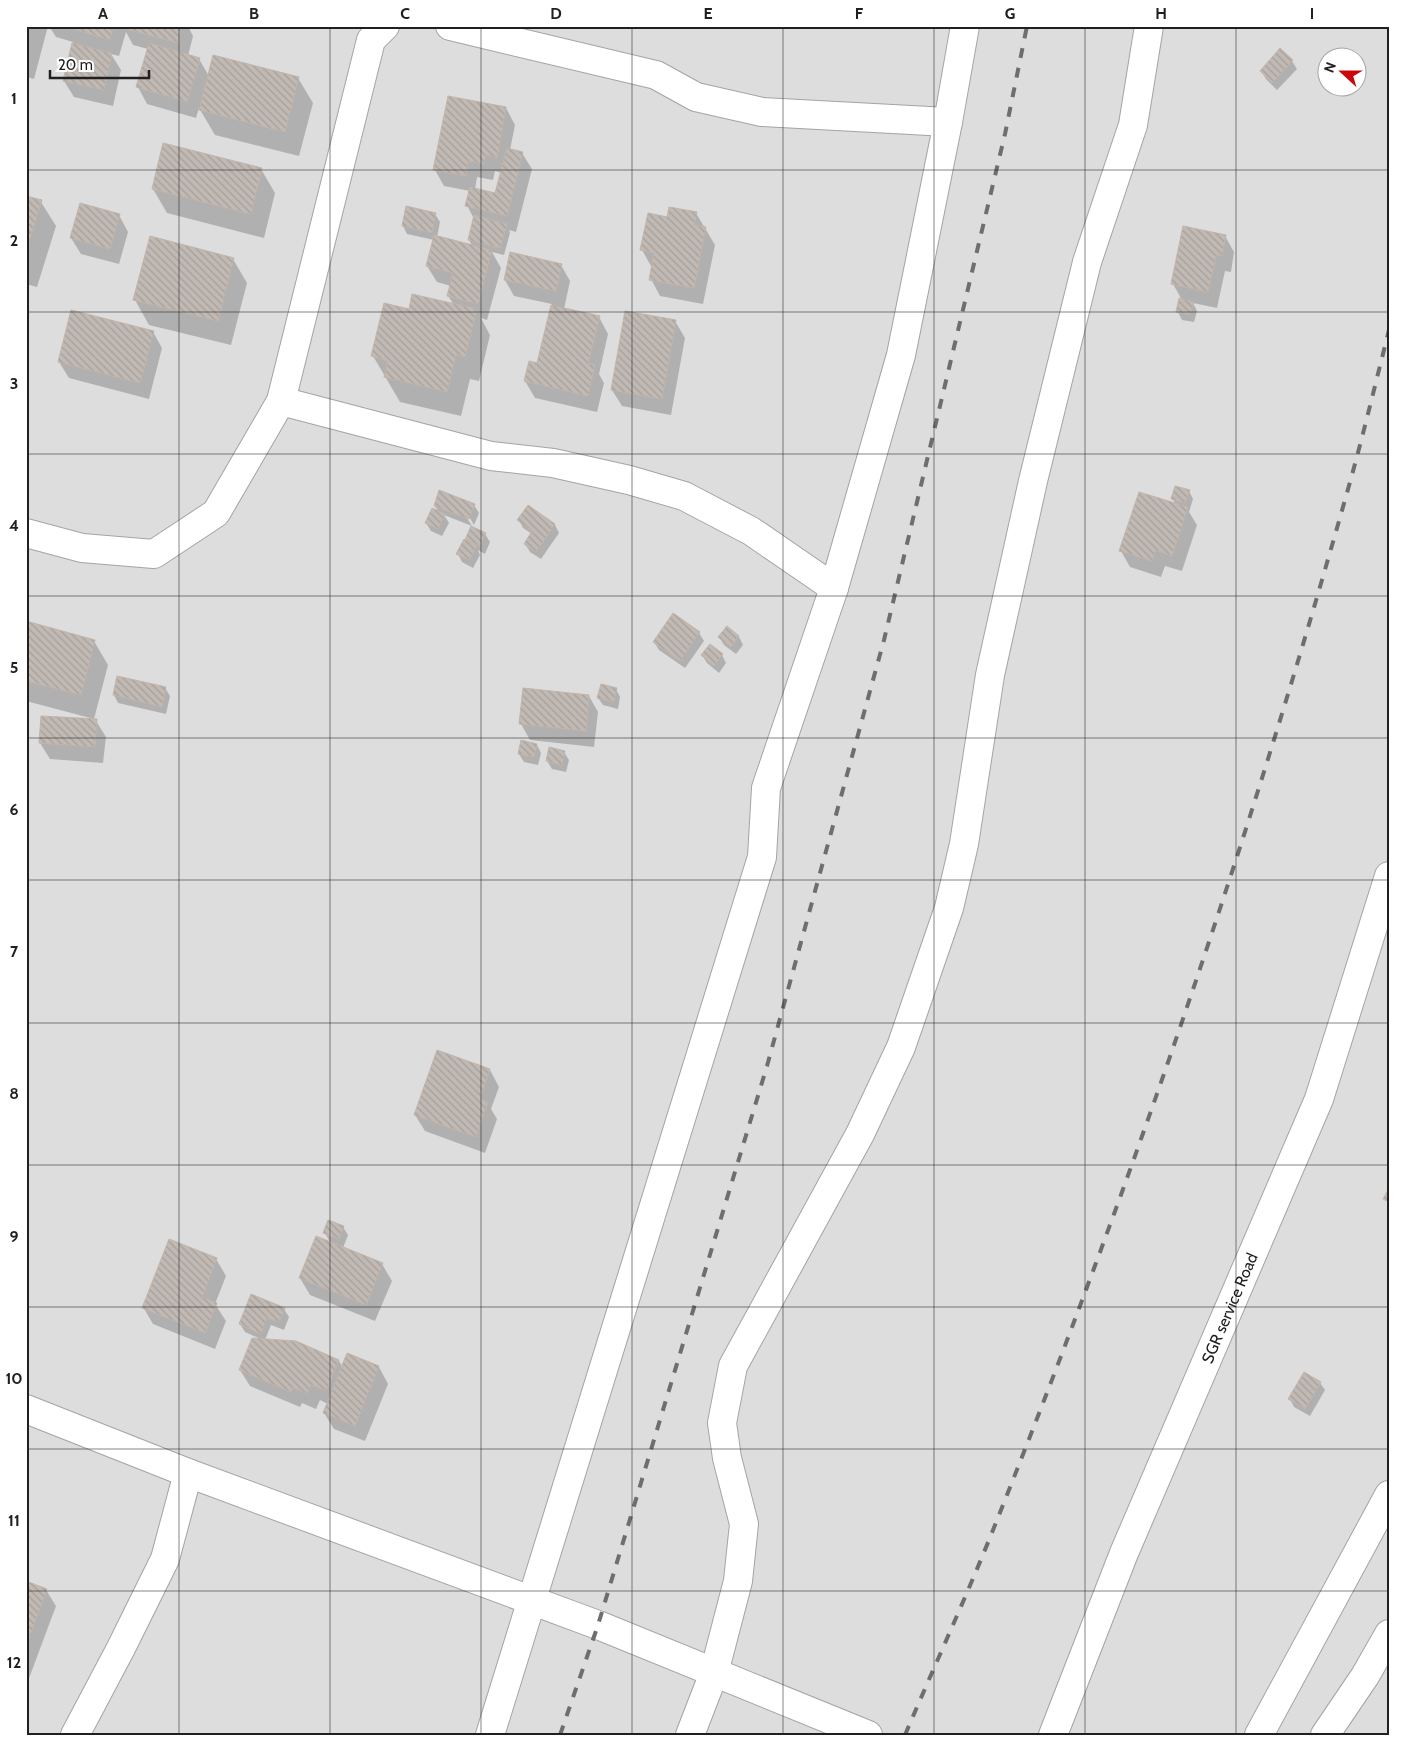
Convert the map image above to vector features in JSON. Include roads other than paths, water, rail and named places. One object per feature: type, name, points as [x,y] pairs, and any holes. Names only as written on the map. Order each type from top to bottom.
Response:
[{"type":"street","points":[[26,533],[82,548],[154,554],[216,513],[282,401],[371,40],[385,26]]},
{"type":"street","points":[[450,26],[656,76],[696,96],[762,112],[948,122]]},
{"type":"street","points":[[490,1735],[762,857],[766,788],[834,588],[901,356],[948,122],[965,26]]},
{"type":"street","points":[[690,1735],[714,1673],[738,1581],[744,1524],[727,1458],[722,1423],[733,1366],[860,1134],[897,1056],[949,908],[964,844],[990,675],[1033,481],[1088,262],[1133,125],[1149,26]]},
{"type":"street","points":[[282,401],[491,456],[552,463],[629,480],[684,496],[751,531],[834,588]]},
{"type":"street","name":"SGR service Road","points":[[1054,1735],[1124,1553],[1319,1099],[1389,876]]},
{"type":"street","points":[[26,1409],[188,1473],[598,1625],[868,1735]]},
{"type":"street","points":[[75,1735],[165,1559],[188,1473]]},
{"type":"street","points":[[1259,1735],[1389,1495]]},
{"type":"street","points":[[1325,1735],[1365,1676],[1389,1634]]},
{"type":"railway","points":[[560,1735],[598,1625],[767,1066],[884,640],[1005,134],[1027,26]]},
{"type":"railway","points":[[905,1735],[988,1543],[1049,1388],[1144,1132],[1273,744],[1355,463],[1389,330]]}]
